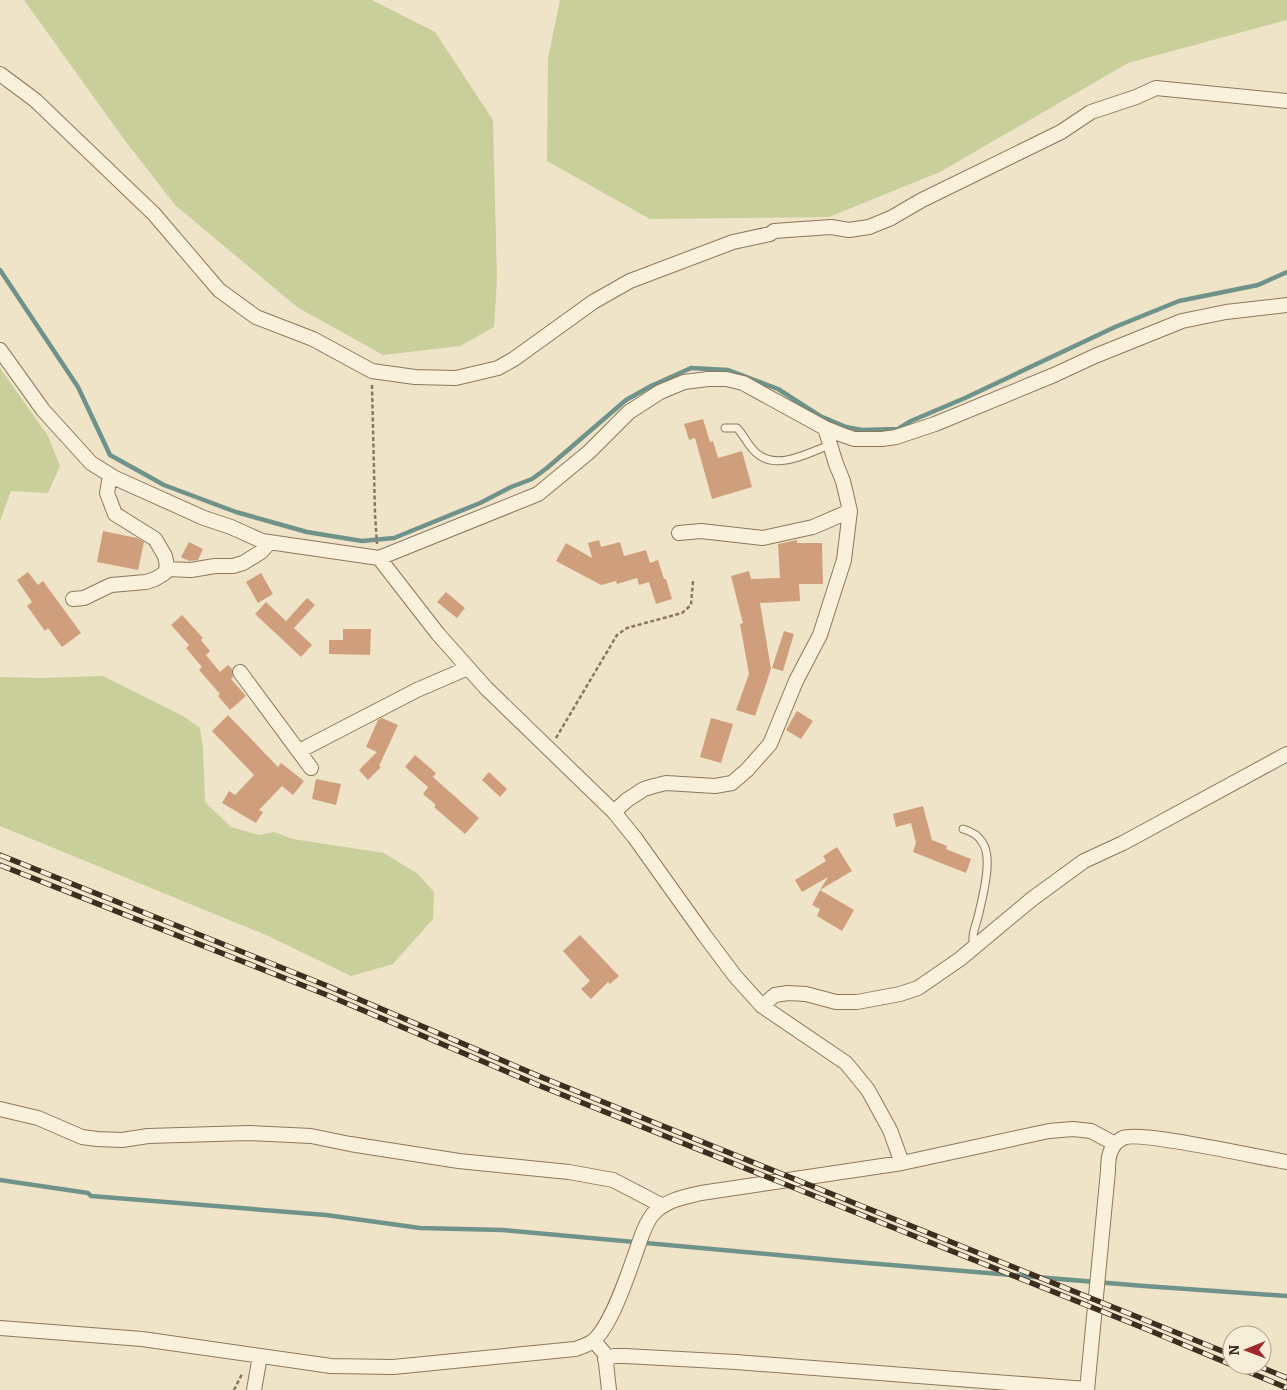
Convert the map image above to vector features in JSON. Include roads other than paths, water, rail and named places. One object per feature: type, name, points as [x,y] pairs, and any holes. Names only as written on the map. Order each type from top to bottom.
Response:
[{"type":"street","points":[[0,74],[35,100],[154,214],[219,290],[256,317],[314,339],[372,371],[415,378],[456,378],[498,368],[514,359],[593,302],[630,281],[732,242],[770,234],[774,231],[831,228],[849,230],[869,227],[891,218],[922,200],[1061,132],[1091,112],[1136,97],[1156,88],[1287,100]]},
{"type":"street","points":[[0,350],[43,410],[91,463],[110,474],[204,518],[231,527],[262,541],[378,558],[538,494],[589,452],[629,412],[660,392],[684,382],[708,379],[743,383],[825,428],[854,439],[882,439],[896,437],[935,424],[1182,321],[1226,312],[1287,305]]},
{"type":"street","points":[[614,812],[627,800],[644,789],[666,783],[716,786],[732,783],[747,770],[770,744],[796,680],[820,635],[844,560],[850,511],[843,481],[825,428]]},
{"type":"street","points":[[72,599],[84,598],[111,585],[146,582],[156,579],[165,573],[167,566],[165,556],[155,539],[115,514],[107,494],[110,474]]},
{"type":"street","points":[[679,533],[701,531],[763,538],[813,527],[850,511]]},
{"type":"street","points":[[166,569],[191,570],[215,566],[233,566],[243,563],[261,552],[270,542]]},
{"type":"street","points":[[378,558],[438,634],[486,688],[614,812],[735,976],[762,1006],[846,1063],[868,1090],[890,1130],[902,1163]]},
{"type":"street","points":[[298,750],[417,690],[468,668]]},
{"type":"street","points":[[240,672],[311,768]]},
{"type":"street","points":[[762,1006],[775,995],[788,993],[806,994],[836,1002],[856,1002],[900,994],[918,988],[1084,861],[1124,843],[1287,754]]},
{"type":"street","points":[[0,1109],[38,1118],[82,1136],[97,1139],[122,1140],[148,1136],[249,1133],[311,1136],[350,1144],[459,1160],[569,1172],[612,1180],[663,1206]]},
{"type":"street","points":[[0,1328],[142,1339],[331,1366],[393,1367],[575,1349],[594,1341],[607,1323],[618,1300],[643,1233],[653,1215],[672,1200],[701,1193],[902,1163],[1049,1131],[1092,1131],[1115,1144]]},
{"type":"street","points":[[605,1359],[614,1356],[625,1356],[736,1362],[1087,1389],[1108,1159],[1115,1144],[1129,1136],[1148,1137],[1287,1162]]},
{"type":"street","points":[[594,1341],[605,1354],[609,1390]]},
{"type":"street","points":[[254,1390],[260,1356]]},
{"type":"lane","points":[[725,428],[737,428],[758,455],[769,461],[793,458],[830,445]]},
{"type":"lane","points":[[963,829],[982,841],[987,857],[985,882],[972,937],[974,947]]},
{"type":"waterway","points":[[0,270],[78,387],[110,455],[164,485],[236,512],[307,532],[362,541],[394,538],[480,503],[511,487],[532,479],[626,400],[651,386],[691,368],[728,370],[778,389],[820,416],[846,427],[862,430],[898,429],[911,421],[965,398],[1115,327],[1179,301],[1258,285],[1287,272]]},
{"type":"waterway","points":[[0,1180],[88,1193],[91,1196],[326,1215],[420,1228],[503,1230],[843,1261],[1287,1296]]},
{"type":"railway","points":[[0,855],[330,987],[541,1077],[1222,1351]]},
{"type":"railway","points":[[0,865],[327,995],[538,1085],[1146,1329],[1287,1388]]},
{"type":"railway","points":[[1272,1372],[1287,1378]]}]
